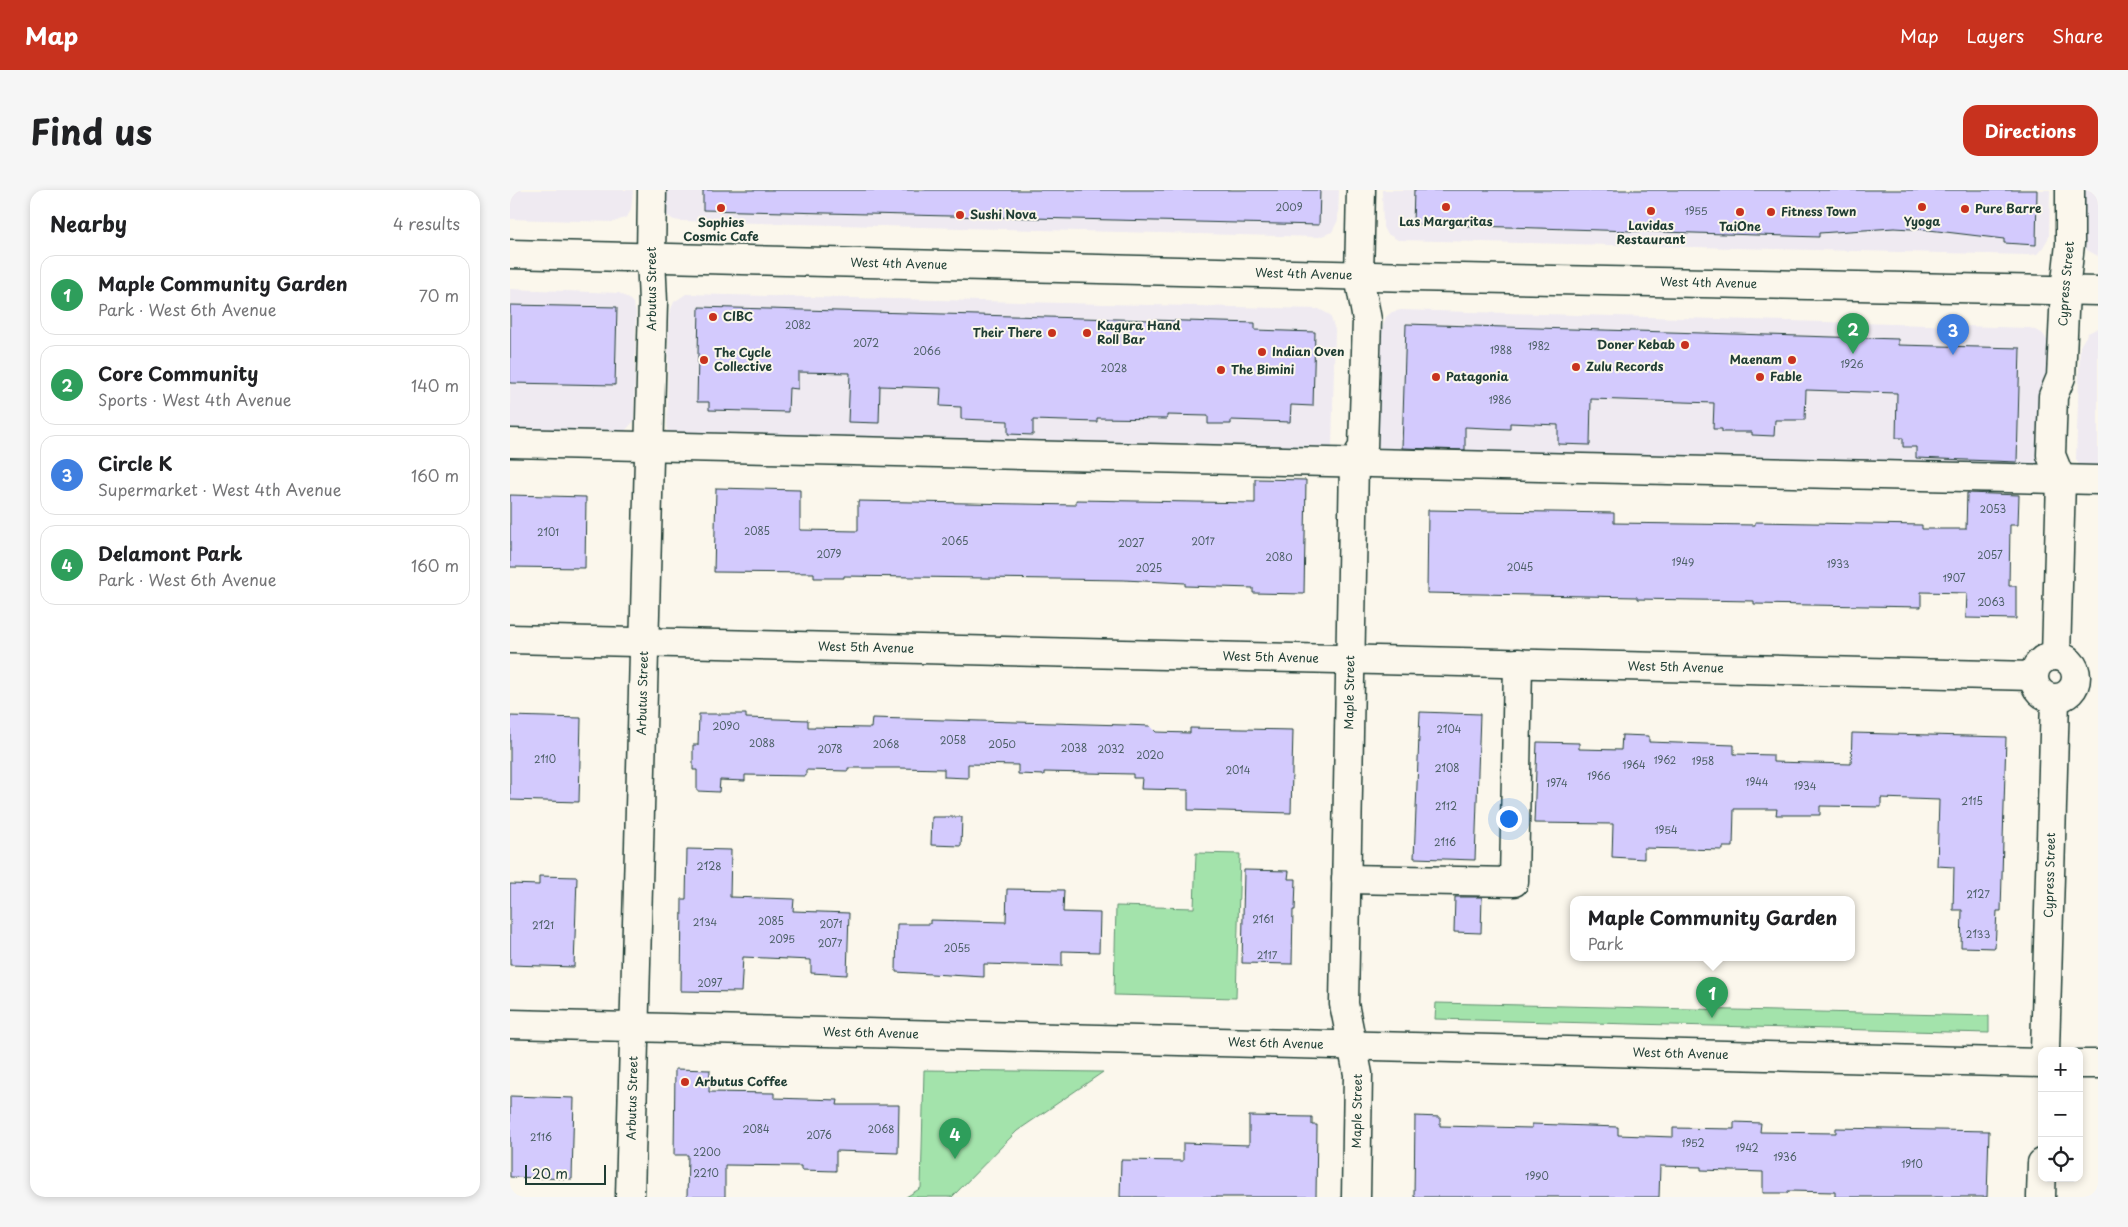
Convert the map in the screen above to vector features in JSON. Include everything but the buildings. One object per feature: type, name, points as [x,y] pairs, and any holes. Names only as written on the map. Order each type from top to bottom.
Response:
[{"type":"street","name":"Arbutus Street","points":[[630,1197],[653,302],[651,257],[652,190]]},
{"type":"street","name":"Maple Street","points":[[1356,1197],[1358,1074],[1344,1004],[1354,462],[1363,447],[1367,320],[1359,276],[1361,190]]},
{"type":"street","name":"Cypress Street","points":[[2056,656],[2061,480],[2051,456],[2053,396],[2061,377],[2065,291],[2070,244],[2070,190]]},
{"type":"street","name":"West 4th Avenue","points":[[510,254],[1359,276],[2098,291]]},
{"type":"street","name":"Cypress Street","points":[[2061,377],[2069,396],[2068,430]]},
{"type":"street","points":[[510,443],[2098,480]]},
{"type":"street","name":"West 5th Avenue","points":[[510,639],[2033,676]]},
{"type":"street","points":[[2049,656],[2056,656],[2068,660],[2076,671],[2087,677],[2076,684],[2068,695],[2055,699],[2042,695],[2034,683],[2033,676],[2038,664],[2049,656]]},
{"type":"street","points":[[1346,879],[1514,882],[1518,663]]},
{"type":"street","name":"Cypress Street","points":[[2045,1047],[2055,699]]},
{"type":"street","name":"West 6th Avenue","points":[[510,1024],[2038,1063]]},
{"type":"street","points":[[2083,1064],[2098,1064]]},
{"type":"street","points":[[2041,1182],[2041,1197]]},
{"type":"shaded area","points":[[510,190],[633,190],[631,210],[627,217],[614,222],[510,219]]},
{"type":"shaded area","points":[[659,190],[1339,190],[1338,220],[1332,232],[1319,237],[680,221],[666,215],[661,208]]},
{"type":"shaded area","points":[[1382,190],[2050,190],[2049,237],[2037,254],[2028,255],[1398,240],[1386,233],[1383,227]]},
{"type":"shaded area","points":[[2083,190],[2098,190],[2098,256],[2087,250],[2083,244]]},
{"type":"shaded area","points":[[510,289],[619,293],[633,303],[636,313],[634,421],[625,431],[510,429]]},
{"type":"shaded area","points":[[686,294],[1319,309],[1330,315],[1335,330],[1332,447],[1322,450],[667,436],[669,314],[674,302]]},
{"type":"shaded area","points":[[1401,310],[2030,328],[2042,333],[2050,344],[2045,457],[2040,466],[1388,451],[1378,446],[1380,333],[1386,317],[1392,312]]},
{"type":"shaded area","points":[[2098,328],[2098,470],[2081,468],[2076,459],[2080,346],[2088,333]]},
{"type":"green space","points":[[1196,853],[1240,854],[1236,998],[1114,995],[1116,906],[1194,908]]},
{"type":"green space","points":[[1436,1003],[1989,1016],[1989,1033],[1435,1019]]},
{"type":"green space","points":[[924,1070],[1103,1072],[1017,1131],[952,1197],[906,1197],[921,1188]]},
{"type":"place","name":"Las Margaritas","points":[[1446,207]]},
{"type":"place","name":"Yyoga","points":[[1922,207]]},
{"type":"place","name":"Sophies Cosmic Cafe","points":[[721,208]]},
{"type":"place","name":"Pure Barre","points":[[1965,209]]},
{"type":"place","name":"Lavidas Restaurant","points":[[1651,211]]},
{"type":"place","name":"TaiOne","points":[[1740,212]]},
{"type":"place","name":"Fitness Town","points":[[1771,212]]},
{"type":"place","name":"Sushi Nova","points":[[960,215]]},
{"type":"place","name":"CIBC","points":[[713,317]]},
{"type":"place","name":"Their There","points":[[1052,333]]},
{"type":"place","name":"Kagura Hand Roll Bar","points":[[1087,333]]},
{"type":"place","name":"Doner Kebab","points":[[1685,345]]},
{"type":"place","name":"Indian Oven","points":[[1262,352]]},
{"type":"place","name":"Core Community","points":[[1853,354]]},
{"type":"place","name":"Circle K","points":[[1953,355]]},
{"type":"place","name":"The Cycle Collective","points":[[704,360]]},
{"type":"place","name":"Maenam","points":[[1792,360]]},
{"type":"place","name":"Zulu Records","points":[[1576,367]]},
{"type":"place","name":"The Bimini","points":[[1221,370]]},
{"type":"place","name":"Patagonia","points":[[1436,377]]},
{"type":"place","name":"Fable","points":[[1760,377]]},
{"type":"place","name":"Maple Community Garden","points":[[1712,1018]]},
{"type":"place","name":"Arbutus Coffee","points":[[685,1082]]},
{"type":"place","name":"Delamont Park","points":[[955,1159]]}]
